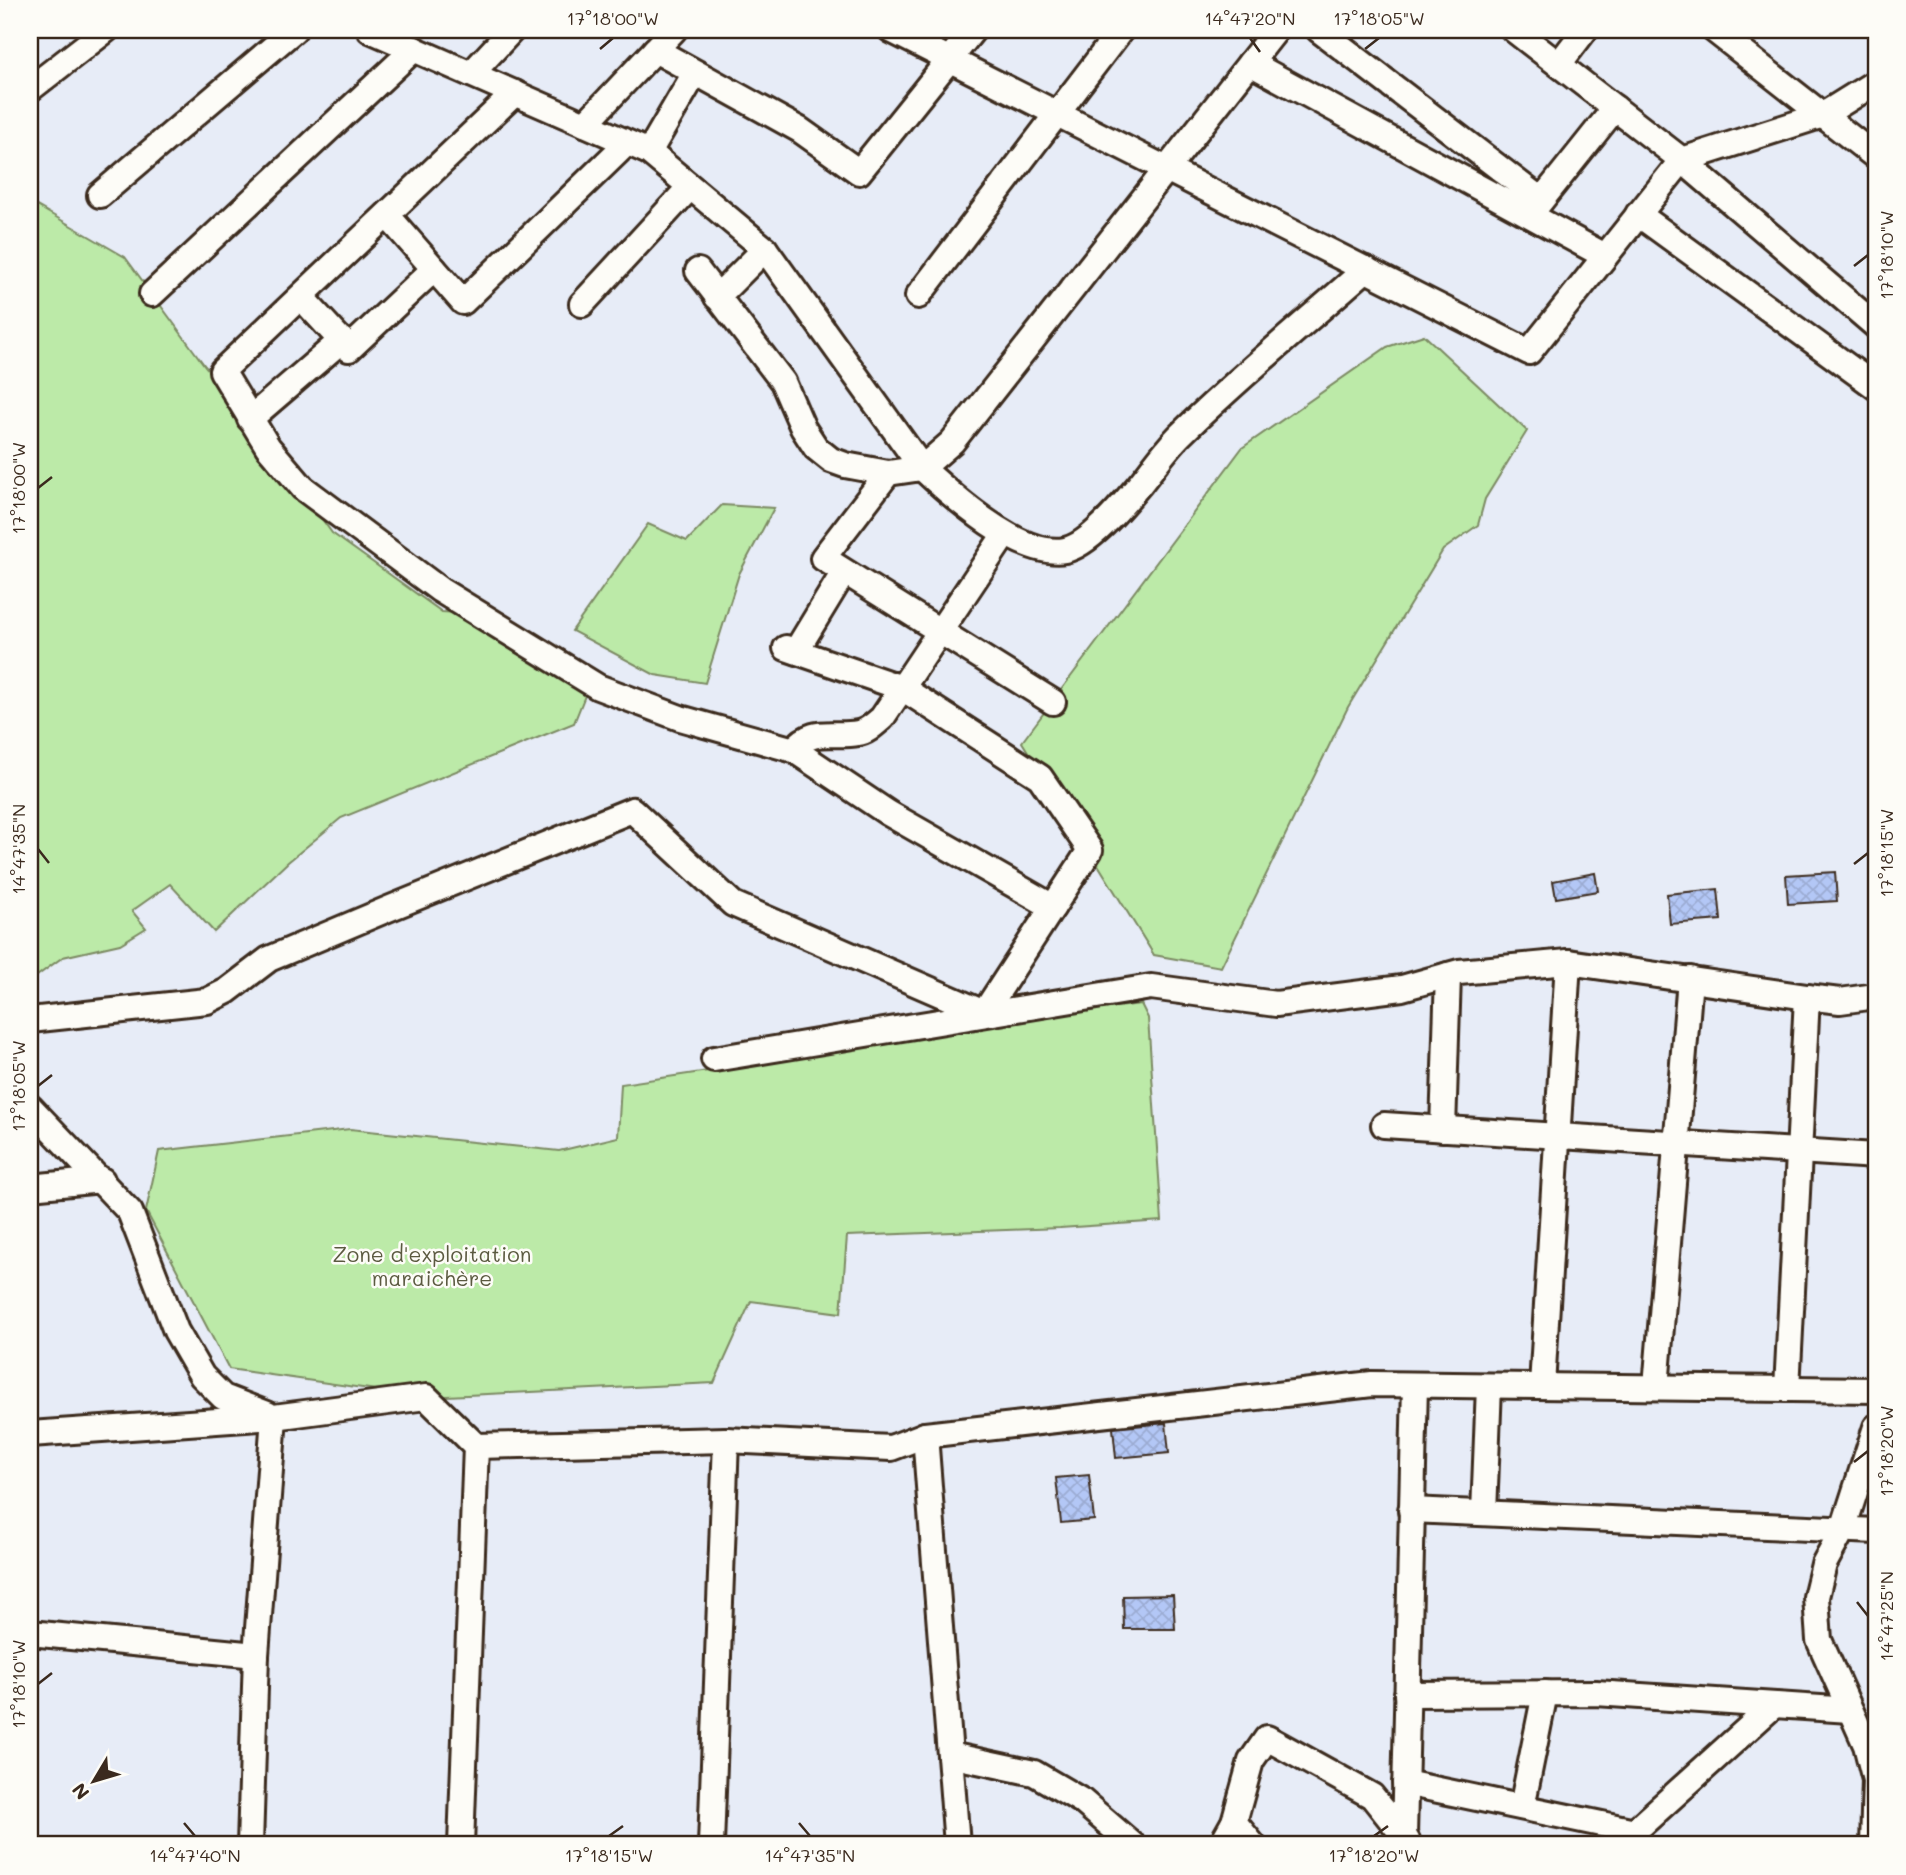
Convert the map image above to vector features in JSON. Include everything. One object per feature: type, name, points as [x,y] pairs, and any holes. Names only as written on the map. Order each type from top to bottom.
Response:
[{"type":"street","points":[[30,89],[106,30]]},
{"type":"street","points":[[100,195],[294,30]]},
{"type":"street","points":[[370,30],[638,148],[690,187],[765,249],[922,467],[953,498],[1005,534],[1049,550],[1067,550],[1100,528],[1117,512],[1178,437],[1366,270]]},
{"type":"street","points":[[471,74],[512,30]]},
{"type":"street","points":[[585,124],[674,30]]},
{"type":"street","points":[[891,30],[1529,352],[1682,160],[1823,115],[1876,82]]},
{"type":"street","points":[[654,50],[800,130],[859,172],[973,30]]},
{"type":"street","points":[[918,296],[1121,30]]},
{"type":"street","points":[[698,271],[783,382],[795,414],[816,448],[831,460],[845,466],[888,473],[922,467],[952,442],[1276,30]]},
{"type":"street","points":[[1319,30],[1535,208],[1605,256]]},
{"type":"street","points":[[1514,30],[1682,160],[1876,326]]},
{"type":"street","points":[[1559,64],[1586,30]]},
{"type":"street","points":[[1714,30],[1876,156]]},
{"type":"street","points":[[152,294],[414,49]]},
{"type":"street","points":[[1250,63],[1535,208]]},
{"type":"street","points":[[387,215],[463,302],[638,148],[695,73]]},
{"type":"street","points":[[515,93],[222,371],[268,447],[303,488],[416,574],[598,687],[680,718],[794,750],[888,813],[1053,907]]},
{"type":"street","points":[[1535,208],[1615,108]]},
{"type":"street","points":[[582,304],[690,187]]},
{"type":"street","points":[[1639,214],[1876,387]]},
{"type":"street","points":[[717,297],[765,249]]},
{"type":"street","points":[[301,297],[349,349],[434,269]]},
{"type":"street","points":[[250,419],[342,340]]},
{"type":"street","points":[[888,473],[823,558],[1053,702]]},
{"type":"street","points":[[794,750],[801,741],[814,735],[860,733],[882,718],[1005,534]]},
{"type":"street","points":[[844,572],[791,649],[902,688],[1040,777],[1090,850],[985,1013]]},
{"type":"street","points":[[30,1020],[207,1001],[227,990],[269,959],[632,810],[733,904],[985,1013]]},
{"type":"street","points":[[714,1059],[1151,987],[1276,1004],[1402,988],[1459,972],[1568,962],[1807,998],[1840,1001],[1876,996]]},
{"type":"street","points":[[1542,1386],[1568,962]]},
{"type":"street","points":[[1443,1129],[1448,975]]},
{"type":"street","points":[[1656,1387],[1690,979]]},
{"type":"street","points":[[1787,1389],[1807,998]]},
{"type":"street","points":[[30,1107],[130,1212],[176,1331],[202,1376],[223,1397],[274,1417]]},
{"type":"street","points":[[1384,1125],[1876,1156]]},
{"type":"street","points":[[30,1186],[102,1180]]},
{"type":"street","points":[[30,1434],[274,1417],[426,1397],[476,1446],[726,1440],[891,1448],[925,1435],[1371,1384],[1876,1390]]},
{"type":"street","points":[[1408,1840],[1405,1783],[1415,1385]]},
{"type":"street","points":[[1484,1513],[1489,1386]]},
{"type":"street","points":[[250,1845],[256,1655],[274,1417]]},
{"type":"street","points":[[1874,1845],[1875,1780],[1866,1745],[1819,1640],[1816,1597],[1824,1564],[1843,1529],[1876,1427]]},
{"type":"street","points":[[925,1435],[957,1845]]},
{"type":"street","points":[[711,1845],[726,1440]]},
{"type":"street","points":[[461,1845],[476,1446]]},
{"type":"street","points":[[1412,1510],[1876,1531]]},
{"type":"street","points":[[30,1633],[256,1655]]},
{"type":"street","points":[[1522,1807],[1545,1693]]},
{"type":"street","points":[[1407,1694],[1596,1693],[1850,1710]]},
{"type":"street","points":[[1405,1783],[1522,1807],[1627,1838],[1774,1705]]},
{"type":"street","points":[[1221,1845],[1234,1822],[1251,1761],[1266,1738],[1372,1796],[1408,1840]]},
{"type":"street","points":[[950,1755],[1034,1773],[1082,1801],[1133,1845]]},
{"type":"street","points":[[1234,1822],[1253,1845]]},
{"type":"green space","points":[[30,202],[125,257],[205,366],[250,419],[332,533],[442,612],[477,614],[590,683],[574,723],[341,818],[288,862],[214,932],[170,884],[132,911],[146,928],[120,944],[63,957],[30,981]]},
{"type":"green space","points":[[1424,335],[1527,431],[1485,499],[1478,525],[1443,550],[1348,707],[1221,967],[1154,955],[1022,742],[1242,448],[1387,347]]},
{"type":"green space","points":[[722,505],[774,508],[739,574],[705,683],[655,675],[572,631],[648,524],[687,541]]},
{"type":"green space","name":"Zone d'exploitation maraichère","points":[[1141,1004],[1148,1018],[1162,1221],[1060,1228],[847,1236],[841,1313],[751,1301],[714,1383],[426,1397],[229,1369],[146,1211],[159,1151],[350,1129],[559,1151],[618,1137],[621,1084],[978,1024]]},
{"type":"building","points":[[1835,872],[1837,901],[1788,904],[1786,875]]},
{"type":"building","points":[[1595,873],[1598,891],[1556,898],[1553,881]]},
{"type":"building","points":[[1718,889],[1721,920],[1670,924],[1667,894]]},
{"type":"building","points":[[1166,1423],[1169,1453],[1116,1458],[1113,1428]]},
{"type":"building","points":[[1089,1475],[1094,1520],[1061,1523],[1056,1478]]},
{"type":"building","points":[[1173,1595],[1175,1629],[1124,1629],[1123,1596]]}]
